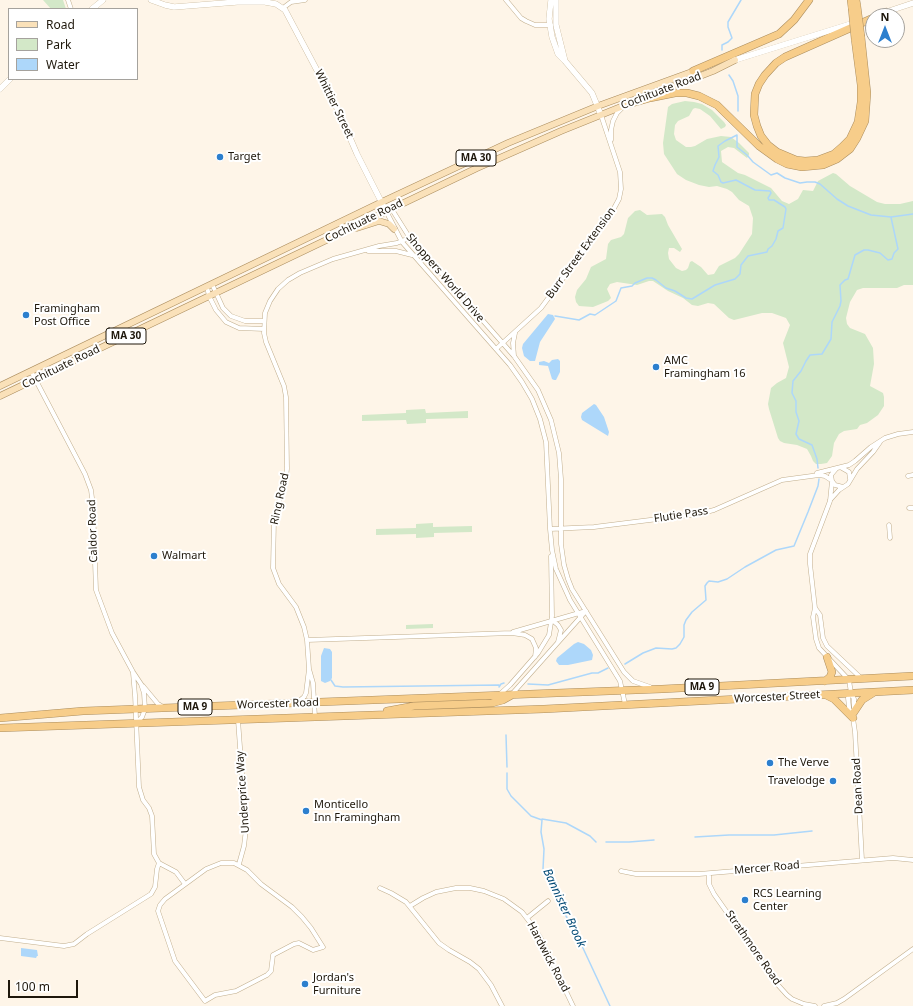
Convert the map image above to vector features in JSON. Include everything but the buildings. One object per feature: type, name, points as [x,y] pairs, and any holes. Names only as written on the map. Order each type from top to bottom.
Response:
[{"type":"highway","points":[[693,71],[779,34],[794,20],[808,0]]},
{"type":"highway","points":[[851,0],[855,5],[858,38],[861,85],[861,102],[859,119],[850,138],[834,154],[818,160],[796,160],[777,152],[768,145],[761,136],[754,116],[755,94],[765,75],[776,63],[785,57],[865,21]]},
{"type":"highway","points":[[629,104],[671,94],[687,93],[699,96],[717,105],[755,143],[777,159],[791,165],[802,167],[823,165],[837,159],[850,149],[859,135],[865,121],[867,93],[858,38]]},
{"type":"highway","points":[[825,681],[832,672],[827,657]]},
{"type":"highway","name":"Worcester Street","points":[[556,693],[913,676]]},
{"type":"highway","name":"Worcester Street","points":[[521,710],[913,690]]},
{"type":"highway","points":[[824,694],[834,699],[852,715],[864,699],[870,694],[878,692]]},
{"type":"highway","name":"Worcester Road","points":[[0,718],[136,709],[556,693]]},
{"type":"highway","points":[[369,715],[409,707],[495,703],[512,694]]},
{"type":"highway","name":"Worcester Road","points":[[0,728],[521,710]]},
{"type":"main road","name":"Cochituate Road","points":[[0,386],[508,143],[598,106],[693,71],[735,60]]},
{"type":"main road","name":"Cochituate Road","points":[[0,396],[388,209],[508,154],[735,60]]},
{"type":"main road","points":[[327,239],[376,222],[387,222],[394,229]]},
{"type":"street","points":[[93,8],[103,0]]},
{"type":"street","points":[[151,0],[165,5],[174,6],[237,1],[268,2],[283,8],[291,2],[305,0]]},
{"type":"street","points":[[506,0],[517,14],[526,21],[535,25],[553,25]]},
{"type":"street","points":[[551,0],[549,13],[565,61],[592,94],[601,115]]},
{"type":"street","points":[[553,25],[556,0]]},
{"type":"street","points":[[898,8],[913,3]]},
{"type":"street","name":"Whittier Street","points":[[283,8],[289,16],[338,110],[357,154],[382,202]]},
{"type":"street","name":"Cochituate Road","points":[[735,60],[865,20]]},
{"type":"street","points":[[0,89],[9,80]]},
{"type":"street","points":[[612,146],[610,133],[613,121],[619,111],[629,104]]},
{"type":"street","name":"Burr Street Extension","points":[[496,349],[541,308],[614,209],[618,199],[621,181],[620,172],[601,115]]},
{"type":"street","name":"Shoppers World Drive","points":[[382,202],[409,238],[514,356],[529,376],[540,395],[554,430],[560,469],[560,529],[562,555],[566,574],[572,589],[627,676],[640,684],[662,689]]},
{"type":"street","name":"Shoppers World Drive","points":[[388,209],[394,229],[402,242],[496,349],[524,384],[535,404],[542,424],[547,457],[551,543],[552,620],[547,639],[535,657],[504,691],[492,695]]},
{"type":"street","name":"Ring Road","points":[[315,717],[307,640],[300,615],[280,587],[273,568],[274,520],[285,484],[287,469],[286,397],[284,386],[266,342],[264,329],[265,313],[270,301],[278,289],[288,280],[322,263],[379,246],[402,242],[409,238]]},
{"type":"street","name":"Ring Road","points":[[359,252],[396,251],[405,252],[416,258]]},
{"type":"street","points":[[210,285],[216,292],[223,308],[231,316],[245,322],[264,321]]},
{"type":"street","points":[[210,285],[209,296],[219,315],[229,324],[243,328],[264,329]]},
{"type":"street","points":[[514,356],[513,343],[516,332]]},
{"type":"street","name":"Caldor Road","points":[[31,371],[90,486],[93,500],[95,577],[97,593],[110,629],[141,684],[144,694],[145,709]]},
{"type":"street","name":"Flutie Pass","points":[[550,529],[621,524],[701,514],[718,508],[775,482],[807,476],[852,464],[869,449],[891,436],[913,432]]},
{"type":"street","points":[[849,680],[827,657],[816,642],[813,615],[815,608],[810,554],[830,501],[837,491],[848,484],[858,468],[880,442]]},
{"type":"street","points":[[830,501],[832,473],[838,468],[848,471],[850,480]]},
{"type":"street","name":"Flutie Pass","points":[[807,476],[822,475],[831,480]]},
{"type":"street","points":[[908,476],[913,475]]},
{"type":"street","points":[[831,480],[835,485],[843,487]]},
{"type":"street","points":[[889,525],[890,538]]},
{"type":"street","name":"Shoppers World Drive","points":[[551,543],[553,556],[561,583],[619,679],[625,704]]},
{"type":"street","points":[[815,608],[820,615],[823,638],[827,646],[862,679]]},
{"type":"street","points":[[508,633],[586,611]]},
{"type":"street","points":[[512,694],[586,611]]},
{"type":"street","points":[[552,620],[561,630],[555,647]]},
{"type":"street","points":[[307,640],[508,633],[525,635],[532,639],[536,648],[535,657]]},
{"type":"street","points":[[292,704],[300,701],[305,696],[307,691],[309,669]]},
{"type":"street","name":"Caldor Road","points":[[133,672],[136,723]]},
{"type":"street","name":"Dean Road","points":[[849,680],[854,701],[854,710],[852,715],[855,732],[862,860]]},
{"type":"street","points":[[141,684],[158,704],[168,708]]},
{"type":"street","points":[[145,709],[142,717],[136,723],[139,787],[143,800],[149,808],[152,816],[155,858],[159,863],[176,872],[185,884]]},
{"type":"street","name":"Underprice Way","points":[[238,720],[246,829],[244,846],[239,864]]},
{"type":"street","name":"Mercer Road","points":[[621,871],[664,875],[709,874],[862,860],[896,858],[913,860]]},
{"type":"street","points":[[0,938],[64,946],[74,944],[87,934],[151,894],[155,887],[159,863]]},
{"type":"street","points":[[215,864],[239,864],[261,884],[298,912],[307,922],[323,947],[313,950],[299,943],[294,944],[273,955],[271,971],[268,975],[236,990],[215,995],[204,1001],[175,961],[158,915],[158,908],[162,902],[185,884],[215,864]]},
{"type":"street","name":"Strathmore Road","points":[[709,874],[709,884],[714,894],[778,985],[792,999],[814,1006]]},
{"type":"street","points":[[380,888],[396,896],[410,906],[439,943],[470,962],[484,974],[502,1006]]},
{"type":"street","name":"Hardwick Road","points":[[410,906],[436,892],[456,888],[470,888],[498,896],[517,908],[527,918],[540,937],[573,1006]]},
{"type":"street","points":[[527,918],[548,902]]},
{"type":"street","points":[[824,1006],[837,1003],[844,999],[913,949]]},
{"type":"green space","points":[[43,0],[63,0],[66,8],[50,8]]},
{"type":"green space","points":[[685,101],[702,104],[712,110],[726,125],[721,129],[710,116],[700,109],[695,108],[689,116],[678,121],[675,125],[674,134],[676,140],[686,147],[691,147],[707,139],[721,136],[731,137],[749,153],[749,155],[747,158],[734,148],[728,147],[721,151],[722,162],[738,173],[771,188],[782,201],[789,204],[798,199],[803,190],[813,191],[818,181],[833,173],[850,186],[877,202],[885,204],[900,204],[913,201],[913,285],[904,285],[897,288],[863,288],[857,290],[850,302],[846,318],[847,324],[850,328],[865,334],[873,348],[874,364],[870,386],[883,393],[884,406],[878,415],[867,423],[860,425],[857,429],[844,431],[839,434],[834,443],[832,456],[827,463],[816,464],[807,449],[780,441],[769,409],[768,404],[771,388],[786,378],[789,367],[783,343],[790,325],[786,318],[772,313],[762,313],[734,320],[729,318],[714,304],[708,303],[698,306],[692,305],[683,298],[668,291],[653,281],[637,285],[617,282],[610,284],[607,289],[611,298],[608,301],[593,307],[579,306],[576,302],[575,297],[577,290],[586,279],[591,267],[606,259],[608,244],[611,240],[621,237],[624,234],[628,218],[635,211],[640,210],[647,215],[662,214],[665,217],[682,249],[680,252],[674,248],[669,248],[669,259],[676,268],[682,271],[688,268],[690,262],[692,261],[701,267],[708,275],[714,274],[719,266],[735,258],[739,254],[752,234],[753,218],[749,206],[739,200],[727,189],[717,186],[709,187],[699,185],[686,180],[677,174],[664,154],[663,143],[668,107],[672,104]]},
{"type":"green space","points":[[425,409],[426,413],[468,411],[468,418],[426,419],[426,423],[407,424],[406,420],[362,421],[362,415],[406,413],[406,410]]},
{"type":"green space","points":[[433,523],[433,527],[472,526],[472,532],[434,533],[434,537],[416,538],[416,534],[376,535],[376,529],[416,528],[416,524]]},
{"type":"green space","points":[[433,624],[433,628],[406,629],[406,625]]},
{"type":"water","points":[[548,314],[553,315],[555,319],[540,342],[535,361],[530,361],[524,356],[522,348],[523,344]]},
{"type":"water","points":[[558,359],[560,361],[560,372],[556,380],[554,380],[552,379],[548,366],[539,365],[539,362],[544,361],[549,363],[552,360]]},
{"type":"water","points":[[594,404],[604,417],[609,432],[608,436],[582,420],[582,413]]},
{"type":"water","points":[[578,642],[584,644],[591,650],[593,655],[592,660],[568,665],[559,665],[556,661],[557,658]]},
{"type":"water","points":[[324,648],[330,649],[332,652],[332,678],[330,681],[325,683],[321,681],[321,656]]},
{"type":"water","points":[[21,948],[37,950],[38,956],[36,958],[21,956]]},
{"type":"waterway","name":"Bannister Brook","points":[[722,50],[722,45],[732,38],[728,27],[728,22],[741,0]]},
{"type":"waterway","name":"Bannister Brook","points":[[729,75],[733,81],[738,96],[738,111]]},
{"type":"waterway","name":"Bannister Brook","points":[[737,135],[737,147],[753,162],[771,175],[777,173],[785,178],[800,183],[815,182],[820,184],[837,199],[848,206],[871,215],[891,217],[898,249],[894,253],[892,259],[888,260],[880,253],[868,250],[864,250],[855,255],[848,279],[840,285],[841,301],[832,322],[831,339],[822,354],[810,355],[801,371],[793,381],[792,393],[796,401],[796,412],[799,421],[796,434],[799,439],[812,445],[817,459],[818,468]]},
{"type":"waterway","points":[[555,316],[579,320],[590,314],[595,315],[616,301],[621,288],[632,286],[635,283],[647,278],[652,278],[666,288],[675,291],[686,298],[692,299],[715,285],[735,279],[740,274],[741,265],[748,256],[767,252],[776,239],[778,231],[783,228],[785,207],[774,200],[769,200],[768,198],[771,193],[770,191],[755,190],[736,180],[723,183],[718,175],[713,171],[719,157],[718,146],[737,135]]},
{"type":"waterway","points":[[891,217],[913,214]]},
{"type":"waterway","name":"Bannister Brook","points":[[625,664],[643,653],[656,648],[676,648],[684,637],[684,625],[686,620],[692,612],[706,600],[705,586],[709,581],[718,582],[727,579],[776,550],[794,546],[818,486],[819,479]]},
{"type":"waterway","name":"Bannister Brook","points":[[528,684],[548,685],[592,673],[598,673],[608,668]]},
{"type":"waterway","points":[[331,680],[335,686],[343,687],[499,685]]},
{"type":"waterway","name":"Bannister Brook","points":[[499,687],[504,683]]},
{"type":"waterway","name":"Bannister Brook","points":[[506,735],[507,767]]},
{"type":"waterway","name":"Bannister Brook","points":[[507,773],[507,789],[511,796],[531,816],[542,820],[541,832],[544,849],[543,869],[575,931],[610,1006]]},
{"type":"waterway","points":[[542,819],[566,823],[590,836],[596,842]]},
{"type":"waterway","points":[[695,837],[774,835],[812,831]]},
{"type":"waterway","points":[[606,842],[654,840]]},
{"type":"place","name":"Target","points":[[220,157]]},
{"type":"place","name":"Framingham Post Office","points":[[26,315]]},
{"type":"place","name":"AMC Framingham 16","points":[[656,367]]},
{"type":"place","name":"Walmart","points":[[154,556]]},
{"type":"place","name":"The Verve","points":[[770,763]]},
{"type":"place","name":"Travelodge","points":[[833,781]]},
{"type":"place","name":"Monticello Inn Framingham","points":[[306,811]]},
{"type":"place","name":"RCS Learning Center","points":[[745,900]]},
{"type":"place","name":"Jordan's Furniture","points":[[305,984]]}]
